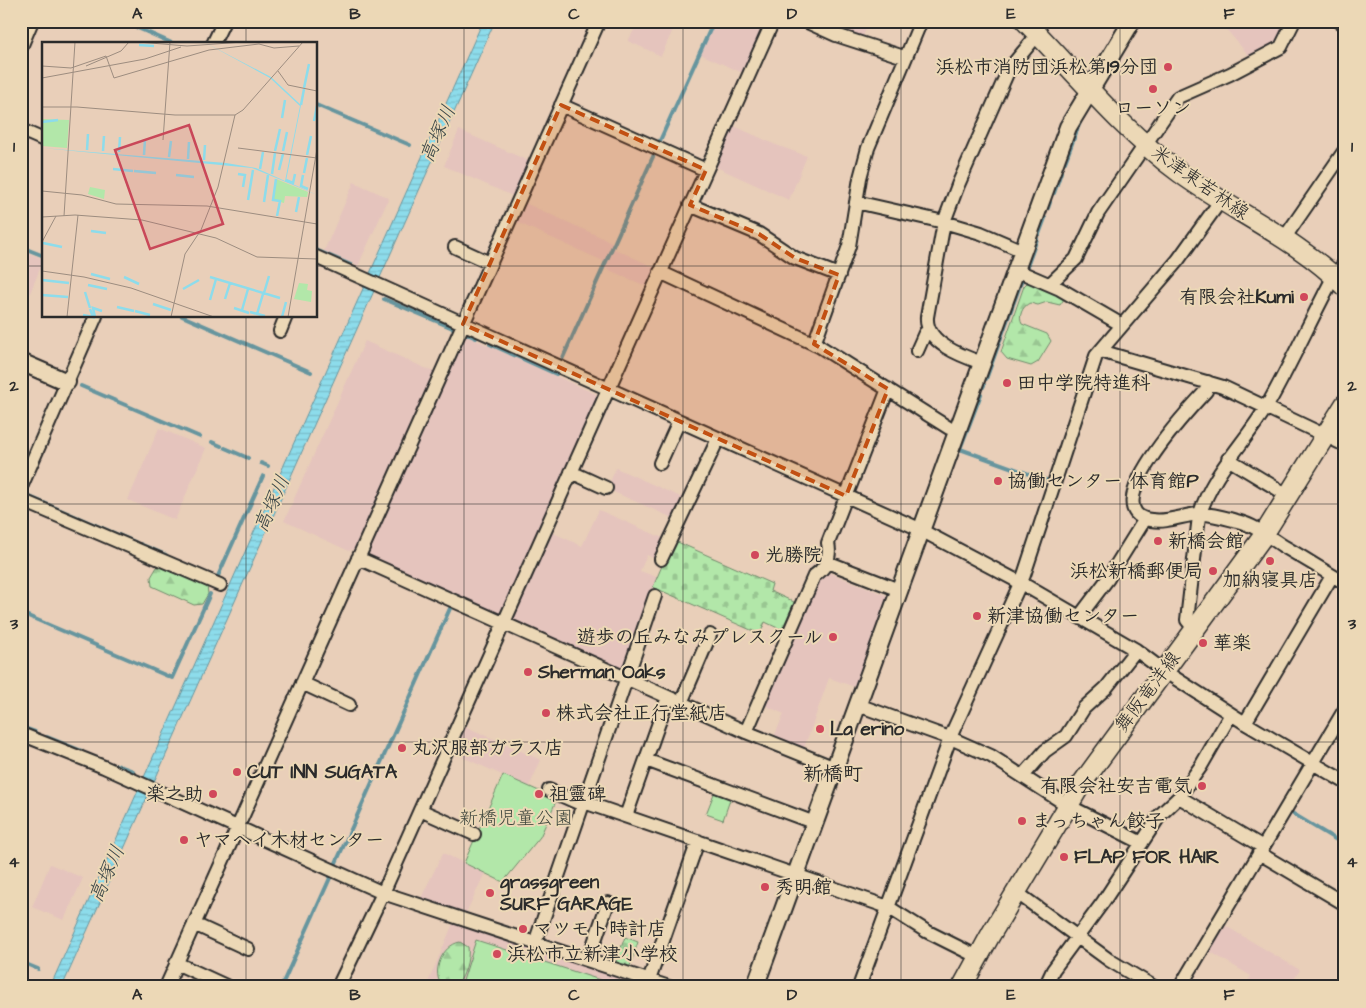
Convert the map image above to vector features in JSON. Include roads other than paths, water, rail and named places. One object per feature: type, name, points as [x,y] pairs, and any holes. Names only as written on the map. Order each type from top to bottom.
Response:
[{"type":"main road","name":"米津東若林線","points":[[1032,28],[1144,143],[1179,172],[1341,276]]},
{"type":"main road","name":"舞阪竜洋線","points":[[962,987],[1067,805],[1103,752],[1195,630],[1264,534],[1345,404]]},
{"type":"street","points":[[21,47],[32,21]]},
{"type":"street","points":[[214,42],[224,21]]},
{"type":"street","points":[[166,987],[599,21]]},
{"type":"street","points":[[338,987],[420,810],[773,21]]},
{"type":"street","points":[[805,21],[836,35],[904,57]]},
{"type":"street","points":[[814,344],[852,234],[856,202],[868,148],[904,57],[921,21]]},
{"type":"street","points":[[755,987],[1068,127],[1132,21]]},
{"type":"street","points":[[1050,284],[1076,259],[1098,213],[1144,143],[1180,94],[1230,74],[1281,47],[1294,21]]},
{"type":"street","points":[[1339,21],[1345,24]]},
{"type":"street","points":[[982,363],[940,343],[929,331],[927,317],[944,222],[958,185],[1009,69],[1032,28]]},
{"type":"street","points":[[562,104],[706,170]]},
{"type":"street","points":[[21,130],[42,139]]},
{"type":"street","points":[[1283,240],[1345,150]]},
{"type":"street","points":[[859,987],[950,738],[1021,583],[1096,356],[1178,260],[1221,200]]},
{"type":"street","points":[[856,202],[944,222],[981,233],[1023,250]]},
{"type":"street","points":[[690,206],[759,234],[795,258],[839,276]]},
{"type":"street","points":[[455,247],[490,263]]},
{"type":"street","points":[[318,258],[921,531],[1021,583],[1136,650],[1164,671],[1231,714],[1345,782]]},
{"type":"street","points":[[1016,270],[1050,284],[1122,325]]},
{"type":"street","points":[[660,272],[814,344],[949,428],[957,431]]},
{"type":"street","points":[[1195,630],[1189,625],[1187,620],[1200,514],[1209,489],[1228,459],[1266,407],[1341,276]]},
{"type":"street","points":[[21,487],[95,318]]},
{"type":"street","points":[[280,331],[285,318]]},
{"type":"street","points":[[917,351],[925,333],[929,331]]},
{"type":"street","points":[[1102,349],[1107,353],[1208,382],[1345,444]]},
{"type":"street","points":[[21,362],[67,382]]},
{"type":"street","points":[[1208,382],[1206,391],[1164,439],[1141,475],[1134,491],[1133,504],[1140,516],[1145,519],[1173,520],[1200,514],[1242,522],[1345,583]]},
{"type":"street","points":[[746,732],[814,576],[823,570],[827,562],[830,553],[828,543],[888,390]]},
{"type":"street","points":[[660,464],[679,421]]},
{"type":"street","points":[[661,559],[718,439]]},
{"type":"street","points":[[1228,459],[1289,496]]},
{"type":"street","points":[[571,472],[606,488]]},
{"type":"street","points":[[21,500],[220,585]]},
{"type":"street","points":[[1079,617],[1107,580],[1145,519]]},
{"type":"street","points":[[358,558],[746,732],[835,768]]},
{"type":"street","points":[[827,562],[900,590]]},
{"type":"street","points":[[1245,722],[1332,576]]},
{"type":"street","points":[[535,943],[655,596]]},
{"type":"street","points":[[681,703],[710,635]]},
{"type":"street","points":[[1023,776],[1045,751],[1066,736],[1084,708],[1106,688],[1136,650]]},
{"type":"street","points":[[302,684],[349,704]]},
{"type":"street","points":[[626,816],[668,697]]},
{"type":"street","points":[[858,705],[950,738],[990,756],[1067,805],[1142,843]]},
{"type":"street","points":[[1180,987],[1345,709]]},
{"type":"street","points":[[1045,987],[1053,970],[1103,902],[1160,815],[1179,797],[1207,757],[1231,714]]},
{"type":"street","points":[[21,734],[155,790],[383,892],[669,987]]},
{"type":"street","points":[[646,760],[815,823]]},
{"type":"street","points":[[549,790],[888,907],[926,931],[978,957]]},
{"type":"street","points":[[1179,797],[1345,904]]},
{"type":"street","points":[[420,810],[474,834]]},
{"type":"street","points":[[649,980],[698,841]]},
{"type":"street","points":[[1016,892],[1109,960],[1154,987]]},
{"type":"street","points":[[588,960],[608,903]]},
{"type":"street","points":[[194,924],[248,949]]},
{"type":"street","points":[[176,963],[228,987]]},
{"type":"street","points":[[1342,987],[1345,982]]},
{"type":"water","name":"高塚川","points":[[483,21],[495,21],[62,987],[50,987]]},
{"type":"waterway","points":[[122,21],[169,42]]},
{"type":"waterway","points":[[658,145],[714,21]]},
{"type":"waterway","points":[[1331,23],[1345,30]]},
{"type":"waterway","name":"高塚川","points":[[318,106],[410,145]]},
{"type":"waterway","points":[[1065,162],[1080,122]]},
{"type":"waterway","points":[[561,362],[656,150]]},
{"type":"waterway","points":[[1054,193],[1061,172]]},
{"type":"waterway","points":[[1048,208],[1050,202]]},
{"type":"waterway","points":[[1039,234],[1045,218]]},
{"type":"waterway","points":[[1026,269],[1037,239]]},
{"type":"waterway","points":[[21,247],[42,255]]},
{"type":"waterway","points":[[318,251],[351,265]]},
{"type":"waterway","points":[[986,379],[1023,277]]},
{"type":"waterway","points":[[384,299],[455,329]]},
{"type":"waterway","points":[[187,318],[311,372]]},
{"type":"waterway","points":[[465,333],[476,338]]},
{"type":"waterway","points":[[490,344],[556,374],[557,372]]},
{"type":"waterway","points":[[81,386],[200,437]]},
{"type":"waterway","points":[[981,394],[960,449],[1051,482]]},
{"type":"waterway","points":[[212,442],[221,446]]},
{"type":"waterway","points":[[225,448],[248,458]]},
{"type":"waterway","name":"高塚川","points":[[261,463],[268,466]]},
{"type":"waterway","name":"高塚川","points":[[218,576],[263,476]]},
{"type":"waterway","points":[[30,497],[135,542]]},
{"type":"waterway","points":[[140,544],[166,555]]},
{"type":"waterway","points":[[172,678],[210,594]]},
{"type":"waterway","points":[[335,865],[452,604]]},
{"type":"waterway","points":[[21,613],[172,678]]},
{"type":"waterway","points":[[21,727],[35,732]]},
{"type":"waterway","points":[[47,737],[82,751]]},
{"type":"waterway","points":[[116,765],[133,771]]},
{"type":"waterway","points":[[1290,812],[1345,845]]},
{"type":"waterway","points":[[281,987],[330,878]]},
{"type":"waterway","points":[[21,962],[38,969]]},
{"type":"place","name":"浜松市消防団浜松第19分団","points":[[1168,67]]},
{"type":"place","name":"ローソン","points":[[1153,89]]},
{"type":"place","name":"有限会社Kumi","points":[[1304,297]]},
{"type":"place","name":"田中学院特進科","points":[[1007,383]]},
{"type":"place","name":"協働センター 体育館P","points":[[998,481]]},
{"type":"place","name":"新橋会館","points":[[1158,541]]},
{"type":"place","name":"光勝院","points":[[755,555]]},
{"type":"place","name":"加納寝具店","points":[[1270,561]]},
{"type":"place","name":"浜松新橋郵便局","points":[[1213,571]]},
{"type":"place","name":"新津協働センター","points":[[977,616]]},
{"type":"place","name":"遊歩の丘みなみプレスクール","points":[[833,637]]},
{"type":"place","name":"華楽","points":[[1203,643]]},
{"type":"place","name":"Sherman Oaks","points":[[528,672]]},
{"type":"place","name":"株式会社正行堂紙店","points":[[546,713]]},
{"type":"place","name":"La erino","points":[[820,729]]},
{"type":"place","name":"丸沢服部ガラス店","points":[[402,748]]},
{"type":"place","name":"CUT INN SUGATA","points":[[237,772]]},
{"type":"place","name":"有限会社安吉電気","points":[[1202,786]]},
{"type":"place","name":"楽之助","points":[[213,794]]},
{"type":"place","name":"祖靈碑","points":[[539,794]]},
{"type":"place","name":"まっちゃん餃子","points":[[1022,821]]},
{"type":"place","name":"ヤマヘイ木材センター","points":[[184,840]]},
{"type":"place","name":"FLAP FOR HAIR","points":[[1064,857]]},
{"type":"place","name":"秀明館","points":[[765,887]]},
{"type":"place","name":"grassgreen SURF GARAGE","points":[[490,893]]},
{"type":"place","name":"マツモト時計店","points":[[523,929]]},
{"type":"place","name":"浜松市立新津小学校","points":[[497,954]]},
{"type":"district","name":"新橋町","points":[[833,774]]},
{"type":"park label","name":"新橋児童公園","points":[[516,818]]}]
